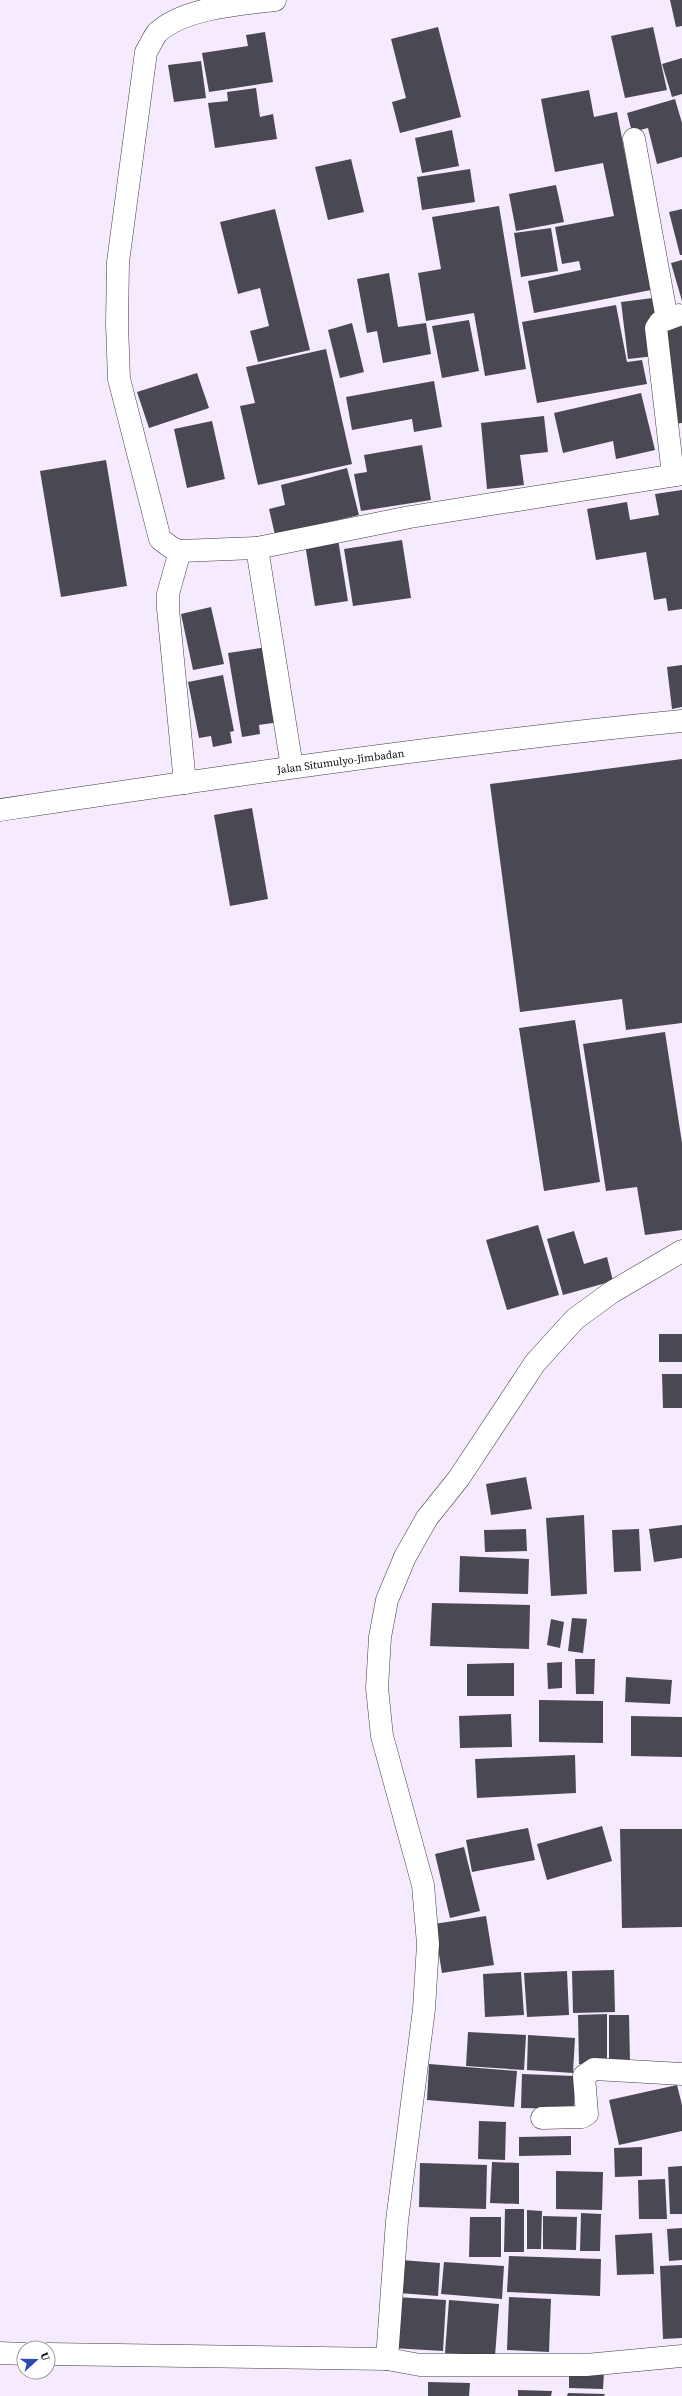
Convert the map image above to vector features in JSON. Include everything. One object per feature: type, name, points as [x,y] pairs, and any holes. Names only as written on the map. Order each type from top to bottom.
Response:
[{"type":"street","points":[[275,0],[236,5],[176,20],[157,34],[146,52],[118,262],[117,324],[119,378],[160,538],[172,548],[180,551],[257,548],[410,517],[677,474],[656,328],[660,322],[675,317],[634,139]]},
{"type":"street","points":[[257,548],[292,767]]},
{"type":"street","points":[[180,551],[168,594],[168,609],[185,783]]},
{"type":"street","name":"Jalan Situmulyo-Jimbadan","points":[[0,810],[292,767],[530,736],[682,721]]},
{"type":"street","points":[[387,2359],[397,2221],[424,2010],[428,1944],[423,1884],[382,1736],[377,1688],[380,1637],[387,1600],[406,1557],[427,1518],[459,1478],[535,1363],[575,1319],[612,1292],[682,1251]]},
{"type":"street","points":[[542,2118],[584,2116],[587,2112],[584,2076],[594,2069],[682,2074]]},
{"type":"street","points":[[0,2353],[16,2354]]},
{"type":"street","points":[[56,2354],[387,2359],[420,2365],[586,2365],[682,2356]]},
{"type":"building","points":[[670,0],[682,0],[682,26],[676,27]]},
{"type":"building","points":[[438,27],[461,117],[400,133],[392,102],[406,98],[391,39]]},
{"type":"building","points":[[653,27],[667,90],[625,98],[611,36]]},
{"type":"building","points":[[265,32],[273,82],[209,92],[202,53],[248,46],[246,35]]},
{"type":"building","points":[[682,58],[682,94],[672,97],[662,64]]},
{"type":"building","points":[[201,61],[206,98],[174,102],[168,65]]},
{"type":"building","points":[[256,88],[260,117],[273,114],[277,139],[215,148],[208,103],[228,101],[227,92]]},
{"type":"building","points":[[589,90],[594,117],[617,112],[651,290],[534,313],[528,281],[581,270],[579,261],[562,264],[555,227],[614,216],[603,163],[555,172],[541,99]]},
{"type":"building","points":[[675,99],[682,123],[682,157],[657,164],[648,128],[632,132],[627,113]]},
{"type":"building","points":[[452,130],[459,166],[422,173],[415,138]]},
{"type":"building","points":[[351,159],[364,212],[328,220],[315,167]]},
{"type":"building","points":[[470,169],[475,202],[422,210],[417,177]]},
{"type":"building","points":[[556,185],[564,222],[516,231],[509,194]]},
{"type":"building","points":[[499,206],[526,369],[485,376],[474,313],[426,321],[418,273],[441,269],[432,217]]},
{"type":"building","points":[[275,209],[310,350],[258,362],[250,331],[269,326],[260,288],[238,294],[220,222]]},
{"type":"building","points":[[682,209],[682,255],[680,255],[669,212]]},
{"type":"building","points":[[551,228],[558,271],[521,277],[514,233]]},
{"type":"building","points":[[682,260],[682,301],[671,263]]},
{"type":"building","points":[[389,273],[398,327],[426,323],[431,354],[383,363],[377,331],[367,333],[357,279]]},
{"type":"building","points":[[653,298],[656,322],[655,356],[628,359],[621,302]]},
{"type":"building","points":[[616,305],[627,362],[642,360],[647,384],[537,403],[522,322]]},
{"type":"building","points":[[469,320],[479,371],[442,378],[432,326]]},
{"type":"building","points":[[352,323],[364,372],[340,378],[328,330]]},
{"type":"building","points":[[682,326],[682,423],[674,424],[663,328]]},
{"type":"building","points":[[326,349],[352,464],[258,485],[240,406],[255,403],[246,367]]},
{"type":"building","points":[[197,373],[209,408],[149,428],[137,392]]},
{"type":"building","points":[[434,381],[442,427],[414,432],[412,419],[352,430],[346,397]]},
{"type":"building","points":[[641,393],[655,450],[616,459],[613,441],[563,453],[554,413]]},
{"type":"building","points":[[544,416],[548,452],[520,455],[524,485],[487,489],[481,423]]},
{"type":"building","points":[[212,421],[225,479],[187,488],[174,429]]},
{"type":"building","points":[[422,445],[431,500],[361,511],[354,474],[367,472],[364,455]]},
{"type":"building","points":[[106,460],[127,586],[61,597],[40,471]]},
{"type":"building","points":[[347,468],[359,515],[275,535],[269,509],[285,505],[281,485]]},
{"type":"building","points":[[682,490],[682,609],[668,611],[666,598],[654,600],[646,552],[596,560],[587,509],[627,502],[630,520],[659,515],[655,494]]},
{"type":"building","points":[[338,539],[348,601],[315,606],[305,544]]},
{"type":"building","points":[[402,540],[411,598],[353,606],[344,549]]},
{"type":"building","points":[[211,607],[224,664],[193,670],[181,614]]},
{"type":"building","points":[[267,647],[279,722],[259,725],[260,734],[242,737],[228,653]]},
{"type":"building","points":[[682,665],[682,707],[672,709],[667,667]]},
{"type":"building","points":[[223,675],[234,731],[230,732],[232,743],[213,747],[211,736],[199,738],[188,682]]},
{"type":"building","points":[[682,759],[682,1023],[626,1030],[622,999],[520,1012],[490,784]]},
{"type":"building","points":[[252,808],[268,899],[230,906],[214,815]]},
{"type":"building","points":[[575,1020],[600,1182],[544,1191],[519,1028]]},
{"type":"building","points":[[665,1032],[682,1143],[682,1230],[645,1235],[637,1187],[606,1191],[583,1044]]},
{"type":"building","points":[[538,1225],[559,1295],[507,1310],[486,1240]]},
{"type":"building","points":[[574,1231],[584,1264],[607,1257],[613,1281],[563,1295],[547,1239]]},
{"type":"building","points":[[659,1334],[682,1334],[682,1362],[659,1362]]},
{"type":"building","points":[[662,1374],[682,1374],[682,1408],[663,1408]]},
{"type":"building","points":[[526,1477],[532,1509],[491,1515],[486,1484]]},
{"type":"building","points":[[584,1515],[587,1594],[551,1596],[546,1518]]},
{"type":"building","points":[[682,1525],[682,1558],[654,1562],[649,1529]]},
{"type":"building","points":[[526,1529],[527,1551],[485,1552],[484,1530]]},
{"type":"building","points":[[639,1529],[641,1571],[614,1572],[612,1530]]},
{"type":"building","points":[[460,1556],[529,1559],[528,1594],[459,1592]]},
{"type":"building","points":[[432,1603],[530,1605],[529,1649],[430,1646]]},
{"type":"building","points":[[572,1618],[587,1619],[583,1653],[568,1651]]},
{"type":"building","points":[[551,1619],[564,1622],[560,1648],[547,1645]]},
{"type":"building","points":[[575,1659],[595,1659],[594,1694],[576,1694]]},
{"type":"building","points":[[562,1662],[562,1688],[548,1689],[547,1663]]},
{"type":"building","points":[[514,1663],[514,1696],[467,1696],[467,1664]]},
{"type":"building","points":[[626,1677],[672,1680],[670,1704],[625,1702]]},
{"type":"building","points":[[539,1700],[603,1701],[603,1743],[539,1742]]},
{"type":"building","points":[[511,1714],[512,1747],[460,1748],[459,1716]]},
{"type":"building","points":[[631,1716],[682,1717],[682,1757],[631,1756]]},
{"type":"building","points":[[575,1755],[576,1793],[477,1798],[475,1759]]},
{"type":"building","points":[[602,1826],[612,1861],[547,1880],[537,1844]]},
{"type":"building","points":[[528,1828],[535,1860],[472,1872],[466,1840]]},
{"type":"building","points":[[620,1829],[682,1829],[682,1927],[622,1928]]},
{"type":"building","points":[[464,1847],[480,1911],[450,1918],[435,1854]]},
{"type":"building","points":[[486,1916],[494,1965],[442,1973],[434,1924]]},
{"type":"building","points":[[614,1970],[615,2012],[573,2013],[572,1971]]},
{"type":"building","points":[[567,1971],[569,2015],[527,2017],[524,1973]]},
{"type":"building","points":[[521,1972],[524,2015],[485,2017],[483,1974]]},
{"type":"building","points":[[607,2014],[607,2064],[579,2064],[578,2015]]},
{"type":"building","points":[[609,2015],[629,2015],[630,2063],[609,2064]]},
{"type":"building","points":[[468,2032],[526,2035],[524,2070],[466,2066]]},
{"type":"building","points":[[528,2035],[575,2038],[573,2073],[527,2070]]},
{"type":"building","points":[[429,2064],[517,2071],[514,2107],[427,2100]]},
{"type":"building","points":[[522,2074],[575,2076],[574,2109],[521,2108]]},
{"type":"building","points":[[677,2085],[682,2105],[682,2131],[619,2145],[609,2100]]},
{"type":"building","points":[[479,2121],[506,2122],[505,2160],[478,2159]]},
{"type":"building","points":[[571,2136],[571,2155],[519,2156],[519,2137]]},
{"type":"building","points":[[642,2147],[642,2176],[615,2177],[614,2148]]},
{"type":"building","points":[[492,2162],[519,2163],[519,2204],[490,2203]]},
{"type":"building","points":[[420,2163],[487,2165],[486,2209],[419,2207]]},
{"type":"building","points":[[682,2166],[682,2214],[670,2214],[668,2167]]},
{"type":"building","points":[[556,2171],[603,2172],[602,2210],[556,2209]]},
{"type":"building","points":[[665,2179],[667,2219],[639,2219],[638,2180]]},
{"type":"building","points":[[505,2209],[524,2209],[524,2252],[504,2252]]},
{"type":"building","points":[[527,2210],[542,2211],[541,2249],[527,2249]]},
{"type":"building","points":[[581,2213],[601,2214],[600,2251],[580,2251]]},
{"type":"building","points":[[543,2216],[577,2217],[576,2250],[543,2249]]},
{"type":"building","points":[[470,2217],[501,2217],[501,2257],[469,2257]]},
{"type":"building","points":[[682,2228],[682,2260],[669,2261],[667,2229]]},
{"type":"building","points":[[652,2233],[654,2274],[617,2275],[615,2235]]},
{"type":"building","points":[[509,2256],[601,2259],[600,2296],[507,2292]]},
{"type":"building","points":[[401,2260],[440,2263],[438,2296],[399,2293]]},
{"type":"building","points":[[444,2262],[504,2266],[502,2299],[441,2294]]},
{"type":"building","points":[[682,2265],[682,2338],[663,2339],[660,2266]]},
{"type":"building","points":[[396,2297],[446,2300],[443,2351],[392,2348]]},
{"type":"building","points":[[509,2297],[551,2299],[549,2352],[507,2350]]},
{"type":"building","points":[[449,2300],[499,2304],[495,2356],[445,2353]]},
{"type":"building","points":[[569,2371],[604,2372],[603,2389],[569,2388]]},
{"type":"building","points":[[428,2382],[470,2383],[469,2396],[428,2396]]},
{"type":"building","points":[[518,2390],[552,2391],[551,2396],[518,2396]]},
{"type":"building","points":[[568,2393],[605,2394],[604,2396],[567,2396]]}]
